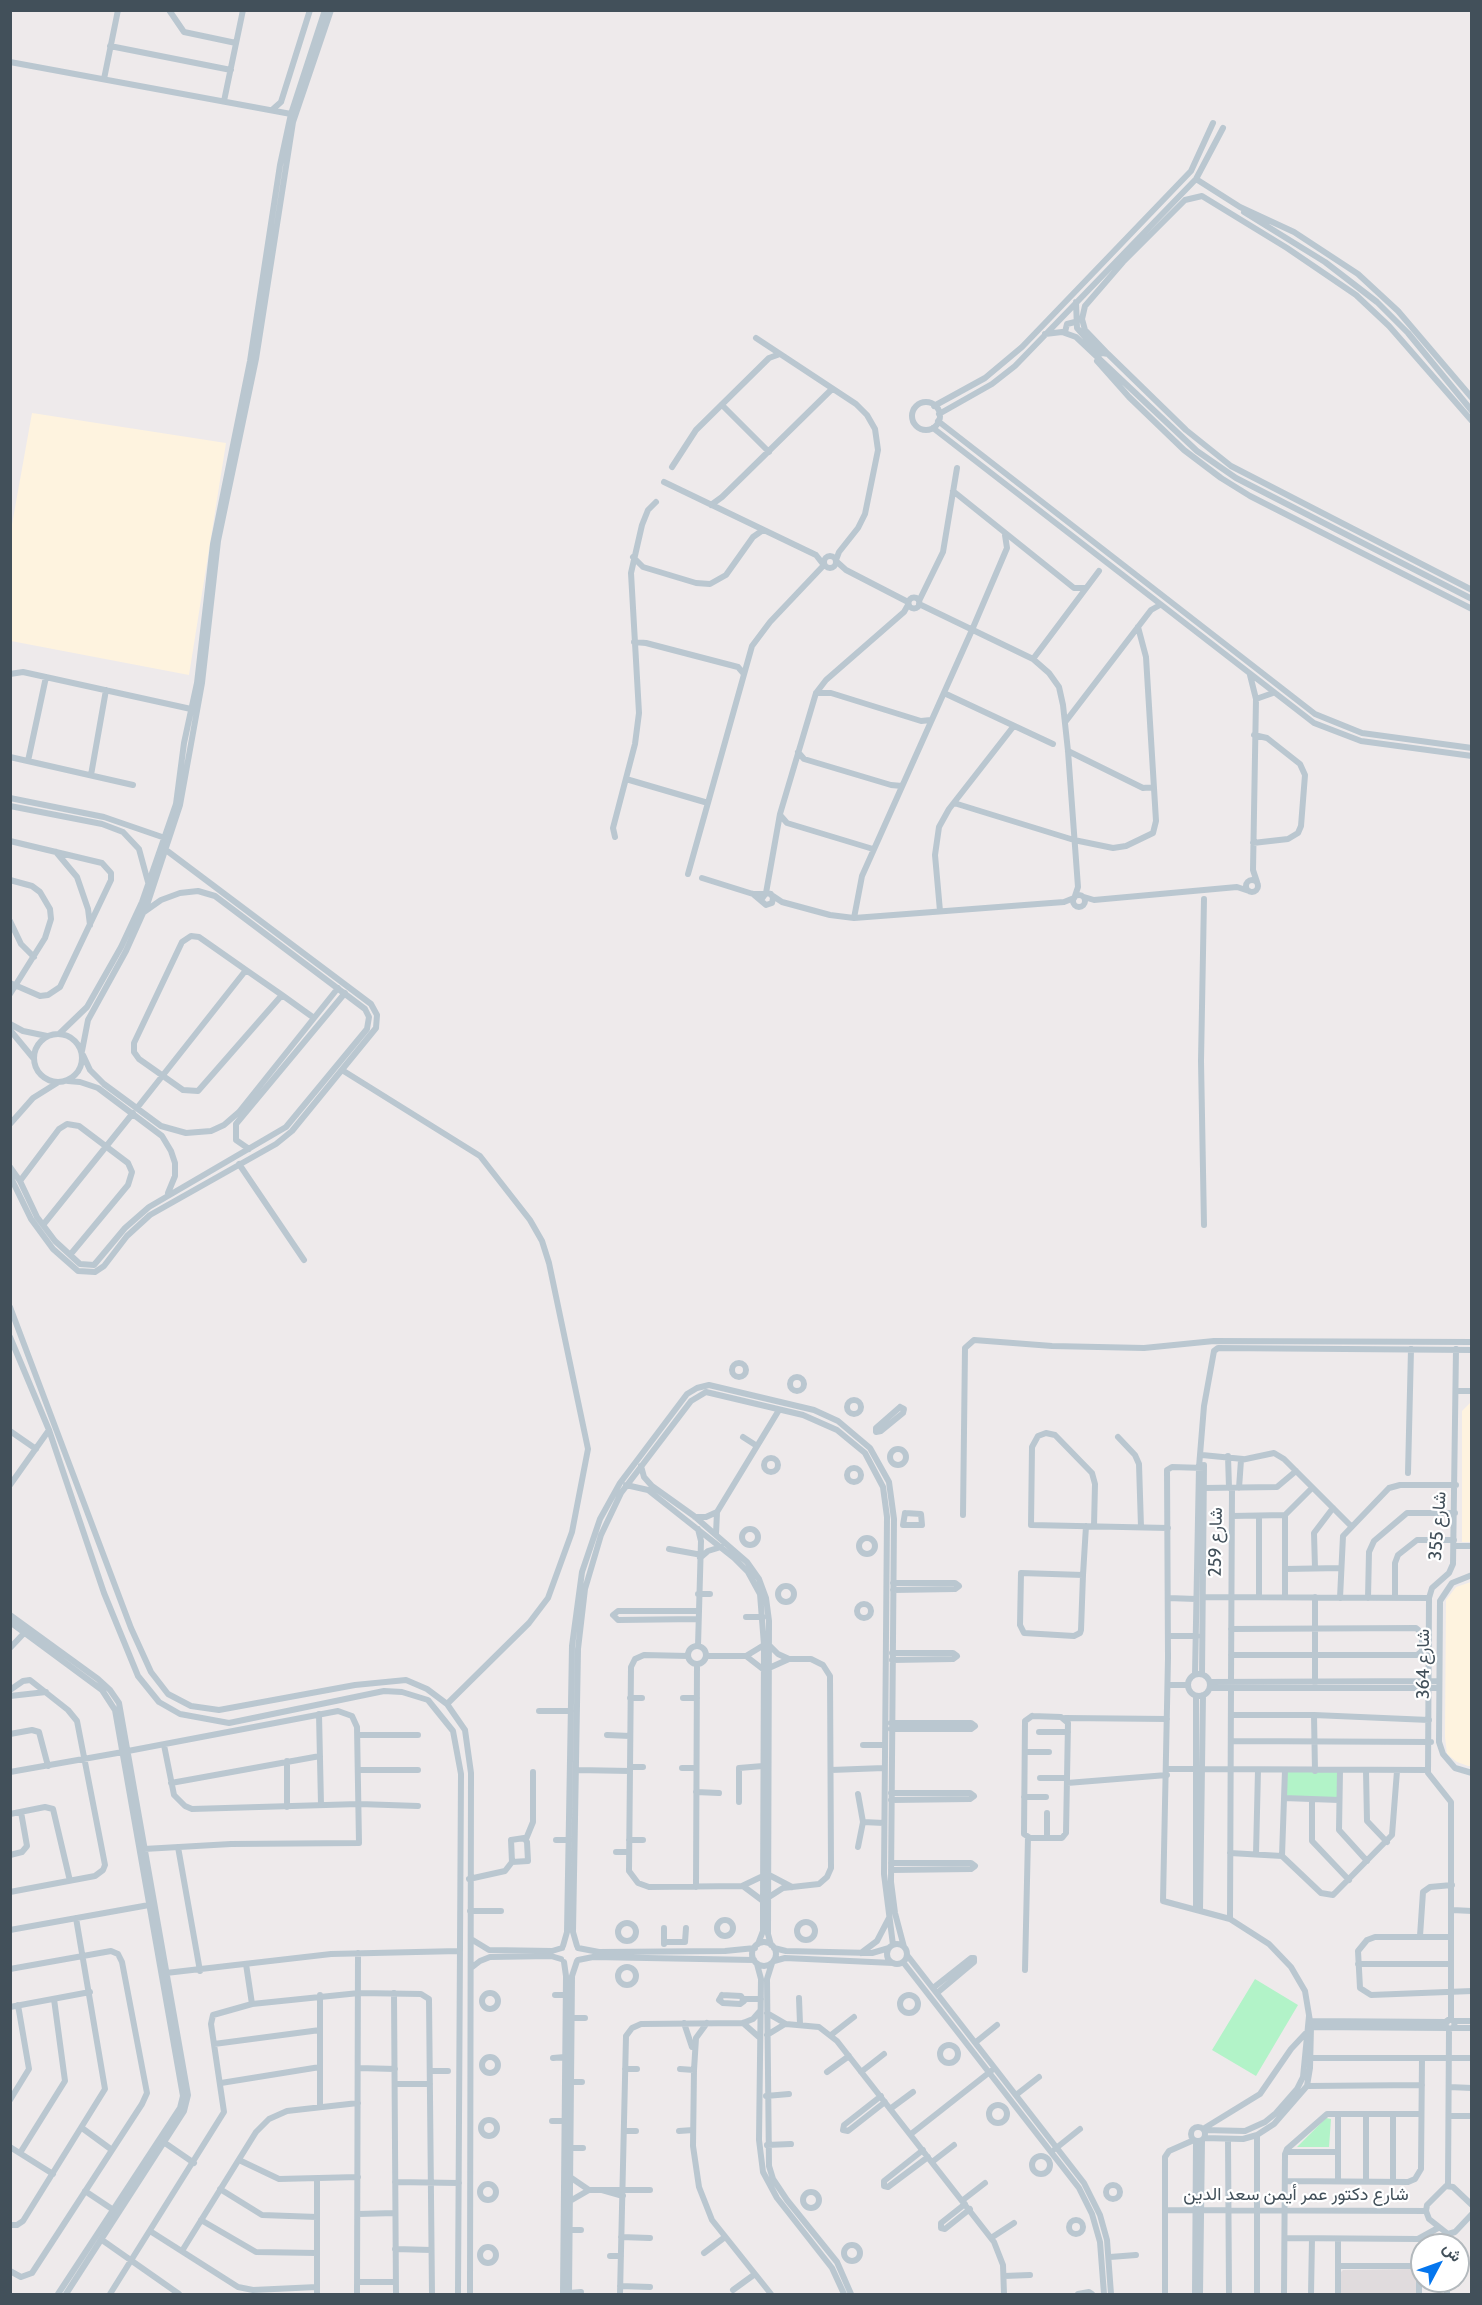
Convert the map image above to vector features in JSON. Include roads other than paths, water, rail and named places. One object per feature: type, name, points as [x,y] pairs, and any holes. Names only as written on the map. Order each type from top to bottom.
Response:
[{"type":"street","points":[[104,79],[118,10]]},
{"type":"street","points":[[170,10],[180,28],[187,33],[236,43]]},
{"type":"street","points":[[224,101],[243,10]]},
{"type":"street","points":[[272,110],[281,102],[310,10]]},
{"type":"street","points":[[59,1034],[87,1007],[121,947],[148,884],[176,804],[213,564],[291,114],[325,10]]},
{"type":"street","points":[[68,1081],[80,1070],[88,1020],[126,951],[143,912],[180,805],[200,694],[213,564],[253,377],[293,122],[331,10]]},
{"type":"street","points":[[110,46],[231,70]]},
{"type":"street","points":[[10,62],[291,114]]},
{"type":"street","points":[[1213,123],[1194,165],[1014,355],[986,378],[934,406],[921,404],[912,415],[918,428],[933,428],[1314,723],[1347,737],[1371,743],[1472,756]]},
{"type":"street","points":[[933,428],[939,418],[992,384],[1020,360],[1196,179],[1223,128]]},
{"type":"street","points":[[1194,165],[1201,171]]},
{"type":"street","points":[[1196,179],[1274,232],[1324,262],[1377,302],[1408,333],[1472,411]]},
{"type":"street","points":[[1215,201],[1218,194]]},
{"type":"street","points":[[1472,421],[1389,326],[1356,295],[1215,201],[1202,196],[1188,198],[1129,256],[1087,303],[1083,312],[1085,330],[1200,448],[1402,556],[1472,590]]},
{"type":"street","points":[[1240,207],[1309,241],[1368,283],[1398,311],[1472,398]]},
{"type":"street","points":[[1256,214],[1274,232]]},
{"type":"street","points":[[1129,256],[1131,245]]},
{"type":"street","points":[[1076,302],[1075,322],[1080,333],[1096,353],[1102,369],[1192,457],[1250,496],[1472,609]]},
{"type":"street","points":[[1065,332],[1066,324],[1075,322]]},
{"type":"street","points":[[1045,334],[1065,332],[1076,337],[1200,448],[1254,489],[1472,599]]},
{"type":"street","points":[[688,874],[744,674],[757,638],[827,566],[858,528],[866,514],[878,445],[875,429],[867,415],[856,404],[756,338]]},
{"type":"street","points":[[768,346],[769,358]]},
{"type":"street","points":[[1096,353],[1108,354]]},
{"type":"street","points":[[672,467],[687,440],[769,358],[780,354]]},
{"type":"street","points":[[1014,355],[1020,360]]},
{"type":"street","points":[[711,505],[769,452],[832,389]]},
{"type":"street","points":[[722,405],[769,452]]},
{"type":"street","points":[[934,406],[939,418],[1308,709],[1349,730],[1472,748]]},
{"type":"street","points":[[1192,457],[1200,448]]},
{"type":"street","points":[[782,902],[766,905],[776,829],[816,693],[826,680],[904,612],[922,591],[943,552],[957,468]]},
{"type":"street","points":[[664,482],[816,555],[833,558],[846,570]]},
{"type":"street","points":[[953,491],[1005,535],[1074,588],[1078,599]]},
{"type":"street","points":[[721,509],[722,497]]},
{"type":"street","points":[[951,506],[963,501]]},
{"type":"street","points":[[615,837],[613,828],[635,744],[639,713],[631,573],[633,556],[647,514],[656,502]]},
{"type":"street","points":[[752,525],[753,537]]},
{"type":"street","points":[[633,556],[643,567],[696,583],[710,584],[726,575],[753,537],[763,530]]},
{"type":"street","points":[[854,918],[861,880],[873,849],[1007,548],[1005,535]]},
{"type":"street","points":[[1007,548],[1018,544]]},
{"type":"street","points":[[816,555],[827,566],[846,570],[1033,659],[1053,677],[1064,705],[1071,757],[1078,907],[1094,900]]},
{"type":"street","points":[[1394,570],[1402,556]]},
{"type":"street","points":[[827,566],[833,558]]},
{"type":"street","points":[[631,573],[643,567]]},
{"type":"street","points":[[1033,659],[1099,571]]},
{"type":"street","points":[[1074,588],[1086,588]]},
{"type":"street","points":[[1151,610],[1152,599]]},
{"type":"street","points":[[1065,721],[1151,610],[1160,605]]},
{"type":"street","points":[[954,803],[1074,840],[1116,848],[1148,836],[1156,824],[1144,646],[1138,627]]},
{"type":"street","points":[[1127,641],[1136,640],[1144,646]]},
{"type":"street","points":[[634,642],[646,643],[738,667],[747,664]]},
{"type":"street","points":[[738,667],[744,674]]},
{"type":"street","points":[[10,674],[23,672],[191,709]]},
{"type":"street","points":[[1249,891],[1253,870],[1256,699],[1250,674]]},
{"type":"street","points":[[28,761],[46,677]]},
{"type":"street","points":[[826,680],[831,693]]},
{"type":"street","points":[[91,775],[106,690]]},
{"type":"street","points":[[816,693],[831,693],[921,721],[931,720]]},
{"type":"street","points":[[944,693],[1053,744]]},
{"type":"street","points":[[1256,699],[1274,693]]},
{"type":"street","points":[[1064,705],[1079,705]]},
{"type":"street","points":[[921,721],[927,729]]},
{"type":"street","points":[[940,911],[936,840],[942,821],[1013,727]]},
{"type":"street","points":[[1347,737],[1349,730]]},
{"type":"street","points":[[1253,843],[1288,839],[1298,833],[1301,826],[1305,774],[1300,764],[1267,738],[1254,735]]},
{"type":"street","points":[[798,752],[804,759],[891,785],[902,786]]},
{"type":"street","points":[[10,757],[133,785]]},
{"type":"street","points":[[1071,757],[1082,759],[1143,788],[1154,787]]},
{"type":"street","points":[[794,762],[804,759]]},
{"type":"street","points":[[626,779],[708,803]]},
{"type":"street","points":[[891,785],[898,793]]},
{"type":"street","points":[[10,798],[104,817],[165,838]]},
{"type":"street","points":[[10,806],[102,824],[123,832],[139,849],[148,884]]},
{"type":"street","points":[[780,814],[787,823],[873,849]]},
{"type":"street","points":[[776,829],[787,823]]},
{"type":"street","points":[[10,841],[102,863],[111,873],[110,886],[63,980],[54,992],[40,996],[13,985]]},
{"type":"street","points":[[10,1176],[31,1219],[47,1242],[75,1269],[88,1274],[101,1269],[128,1236],[150,1215],[276,1144],[292,1131],[376,1028],[378,1018],[373,1007],[166,850]]},
{"type":"street","points":[[56,851],[77,877],[84,892],[90,925]]},
{"type":"street","points":[[702,878],[830,915],[854,918],[1064,902],[1078,898],[1094,900],[1237,887],[1251,882]]},
{"type":"street","points":[[10,880],[33,886],[40,892],[50,909],[49,929],[34,957],[13,985],[10,994]]},
{"type":"street","points":[[1237,887],[1249,891],[1257,890],[1251,882]]},
{"type":"street","points":[[10,1167],[21,1181],[43,1225],[82,1265],[96,1264],[132,1220],[167,1195],[273,1137],[291,1123],[367,1029],[370,1020],[367,1011],[211,894],[198,891],[180,892],[161,900],[143,912]]},
{"type":"street","points":[[1204,899],[1202,1061],[1204,1225]]},
{"type":"street","points":[[10,921],[21,944],[34,957]]},
{"type":"street","points":[[282,995],[201,1089],[186,1091],[137,1057],[134,1046],[184,940],[191,936],[199,937],[282,995],[314,1018]]},
{"type":"street","points":[[43,1225],[246,970]]},
{"type":"street","points":[[10,1124],[33,1098],[57,1083],[68,1081],[98,1088],[135,1111],[179,1132],[198,1133],[218,1128],[239,1112],[338,988]]},
{"type":"street","points":[[250,1149],[236,1140],[236,1124],[345,993]]},
{"type":"street","points":[[10,1024],[23,1031],[47,1036],[59,1034],[71,1037],[95,1076],[158,1132],[171,1150],[175,1176],[167,1195]]},
{"type":"street","points":[[10,1030],[34,1059],[40,1074],[57,1083]]},
{"type":"street","points":[[34,1059],[37,1046],[47,1036]]},
{"type":"street","points":[[342,1070],[480,1156],[530,1220],[547,1256],[588,1449],[575,1519],[548,1598],[529,1623],[447,1704]]},
{"type":"street","points":[[21,1181],[64,1125],[76,1125],[128,1163],[131,1179],[70,1255]]},
{"type":"street","points":[[239,1164],[304,1260]]},
{"type":"street","points":[[10,1306],[142,1656],[157,1682],[168,1694],[183,1703],[206,1709],[237,1709],[396,1680],[418,1684],[447,1704],[465,1730],[470,1756],[470,2295]]},
{"type":"street","points":[[21,1337],[11,1339],[49,1430],[86,1540],[138,1676],[159,1702],[180,1714],[229,1722],[384,1691],[422,1696],[442,1714],[456,1737],[461,1774],[458,2295]]},
{"type":"street","points":[[963,1515],[965,1348],[974,1340],[1052,1346],[1144,1348],[1217,1341],[1472,1342]]},
{"type":"street","points":[[1199,1674],[1201,1467],[1204,1406],[1211,1380],[1213,1354],[1218,1348],[1217,1341]]},
{"type":"street","points":[[1218,1348],[1472,1350]]},
{"type":"street","points":[[1408,1473],[1411,1349]]},
{"type":"street","name":"شارع 355","points":[[1429,1598],[1432,1588],[1452,1567],[1456,1485],[1456,1349]]},
{"type":"street","points":[[733,1391],[737,1378]]},
{"type":"street","points":[[566,2269],[570,2230],[570,2148],[565,2057],[566,1995],[569,1976],[578,1960],[578,1947],[573,1932],[577,1770],[573,1630],[579,1584],[589,1546],[611,1497],[687,1394],[705,1386],[822,1413],[844,1424],[881,1465],[892,1490],[894,1519],[892,1656],[884,1745],[884,1823],[893,1905],[904,1947],[907,1955],[967,2041],[1014,2102],[1055,2151],[1079,2175],[1094,2202],[1105,2232],[1110,2257],[1111,2295]]},
{"type":"street","points":[[1456,1391],[1472,1391]]},
{"type":"street","points":[[791,1405],[795,1392]]},
{"type":"street","points":[[581,2292],[567,2294],[565,2121],[571,2082],[572,2018],[569,1976],[563,1961],[562,1947],[567,1936],[571,1711],[575,1696],[579,1634],[588,1575],[606,1523],[626,1485],[691,1401],[699,1394],[712,1393],[779,1410],[822,1423],[861,1442],[885,1492],[888,1700],[891,1726],[889,1918],[891,1946],[887,1956],[893,1963]]},
{"type":"street","points":[[861,1442],[881,1431],[903,1413],[904,1409],[898,1408],[876,1428],[876,1432]]},
{"type":"street","points":[[716,1535],[717,1512],[779,1410]]},
{"type":"street","points":[[844,1424],[850,1414]]},
{"type":"street","points":[[10,1425],[13,1432],[36,1449]]},
{"type":"street","points":[[10,1485],[49,1430]]},
{"type":"street","points":[[1094,1526],[1095,1484],[1092,1473],[1055,1435],[1042,1434],[1035,1439],[1032,1447],[1031,1525],[1141,1527],[1168,1527]]},
{"type":"street","points":[[743,1437],[758,1446]]},
{"type":"street","points":[[1118,1437],[1135,1455],[1139,1464],[1141,1527]]},
{"type":"street","points":[[1202,1457],[1228,1456],[1243,1459],[1274,1453],[1296,1471],[1351,1526]]},
{"type":"street","points":[[752,1455],[764,1461]]},
{"type":"street","points":[[1228,1456],[1234,1488]]},
{"type":"street","points":[[1234,1488],[1243,1459]]},
{"type":"street","points":[[881,1465],[889,1461]]},
{"type":"street","points":[[861,1471],[872,1463]]},
{"type":"street","points":[[641,1466],[650,1488],[739,1562],[751,1577],[760,1594],[766,1645],[789,1659],[814,1660],[823,1665],[829,1673],[830,1871],[819,1884],[779,1890],[766,1899]]},
{"type":"street","points":[[1166,2295],[1166,2154],[1199,2140],[1257,2135],[1274,2124],[1307,2086],[1311,2058],[1305,1991],[1291,1967],[1269,1944],[1230,1920],[1198,1909],[1163,1901],[1168,1684],[1167,1470],[1172,1467],[1201,1467]]},
{"type":"street","points":[[1201,1467],[1204,1488],[1197,1636],[1199,1674],[1210,1685],[1439,1684]]},
{"type":"street","points":[[1204,1488],[1277,1487],[1296,1471]]},
{"type":"street","points":[[626,1485],[650,1488],[694,1516],[738,1553],[755,1573],[766,1598],[765,1929],[772,1947],[773,1962],[764,1979],[761,2000],[764,2012],[786,2024],[819,2027],[831,2035],[849,2056],[991,2238],[1000,2253],[1004,2276],[1004,2295]]},
{"type":"street","points":[[1340,1598],[1343,1536],[1351,1526],[1393,1486],[1456,1485]]},
{"type":"street","name":"شارع 259","points":[[1230,1920],[1230,1597],[1234,1488]]},
{"type":"street","points":[[1232,1516],[1285,1515],[1312,1488]]},
{"type":"street","points":[[1315,1568],[1314,1533],[1333,1508]]},
{"type":"street","points":[[694,1516],[706,1517],[717,1512]]},
{"type":"street","points":[[1368,1598],[1369,1552],[1374,1541],[1407,1513],[1455,1513]]},
{"type":"street","points":[[1285,1515],[1285,1598]]},
{"type":"street","points":[[79,1520],[86,1520],[90,1516]]},
{"type":"street","points":[[1259,1516],[1259,1597]]},
{"type":"street","points":[[894,1519],[902,1519]]},
{"type":"street","points":[[1083,1575],[1021,1573],[1020,1625],[1024,1633],[1078,1635],[1083,1575],[1086,1526]]},
{"type":"street","points":[[698,1529],[701,1541],[698,1646]]},
{"type":"street","points":[[86,1540],[92,1536],[99,1539]]},
{"type":"street","points":[[1395,1598],[1395,1563],[1398,1555],[1418,1540],[1472,1546]]},
{"type":"street","points":[[738,1553],[746,1543]]},
{"type":"street","points":[[874,1546],[887,1546]]},
{"type":"street","points":[[669,1549],[700,1557],[721,1547]]},
{"type":"street","points":[[1285,1569],[1341,1568]]},
{"type":"street","points":[[1439,1582],[1447,1588],[1459,1578],[1472,1575]]},
{"type":"street","points":[[893,1586],[931,1586]]},
{"type":"street","name":"شارع 364","points":[[1439,1742],[1439,1609],[1447,1588]]},
{"type":"street","points":[[698,1594],[710,1594]]},
{"type":"street","points":[[766,1598],[778,1595]]},
{"type":"street","points":[[1315,1597],[1315,1683]]},
{"type":"street","points":[[1168,1598],[1429,1598],[1428,1770],[1431,1780],[1451,1800],[1452,1910],[1448,2186],[1427,2205],[1426,2211],[1438,2228],[1446,2233]]},
{"type":"street","points":[[618,1611],[698,1615],[618,1620],[613,1616],[618,1611]]},
{"type":"street","points":[[872,1611],[886,1612]]},
{"type":"street","points":[[10,1615],[109,1697],[117,1716],[144,1849],[149,1905],[183,2096],[180,2108],[143,2172],[66,2295]]},
{"type":"street","points":[[746,1617],[763,1617]]},
{"type":"street","points":[[10,1622],[27,1630]]},
{"type":"street","points":[[1231,1629],[1416,1628],[1422,1633],[1422,1651],[1418,1655],[1231,1655]]},
{"type":"street","points":[[10,1648],[27,1630]]},
{"type":"street","points":[[1168,1636],[1197,1636]]},
{"type":"street","points":[[706,1656],[746,1656],[766,1645]]},
{"type":"street","points":[[698,1646],[704,1649],[706,1656],[703,1662],[697,1664],[691,1662],[688,1656],[690,1649],[698,1646]]},
{"type":"street","points":[[688,1656],[644,1655],[635,1659],[631,1667],[628,1852],[631,1874],[642,1885],[742,1886],[766,1876],[792,1887]]},
{"type":"street","points":[[746,1656],[766,1669]]},
{"type":"street","points":[[892,1656],[931,1656]]},
{"type":"street","points":[[766,1669],[789,1659]]},
{"type":"street","points":[[696,1887],[697,1664]]},
{"type":"street","points":[[1199,1674],[1190,1678],[1188,1685],[1190,1692],[1199,1696]]},
{"type":"street","points":[[10,1690],[26,1680],[46,1692],[77,1721],[105,1865],[100,1874],[95,1876],[10,1892]]},
{"type":"street","points":[[1231,1685],[1315,1683],[1429,1685]]},
{"type":"street","points":[[1168,1684],[1188,1685]]},
{"type":"street","points":[[1198,1909],[1199,1696],[1210,1685]]},
{"type":"street","points":[[766,1686],[763,1766],[766,1876]]},
{"type":"street","points":[[10,1696],[46,1692]]},
{"type":"street","points":[[630,1698],[642,1698]]},
{"type":"street","points":[[682,1698],[697,1698]]},
{"type":"street","points":[[261,1704],[265,1725]]},
{"type":"street","points":[[539,1711],[571,1711]]},
{"type":"street","points":[[10,1772],[164,1745],[319,1714],[346,1712],[356,1721],[359,1843],[144,1849]]},
{"type":"street","points":[[319,1714],[321,1805]]},
{"type":"street","points":[[1231,1715],[1314,1714],[1429,1720]]},
{"type":"street","points":[[1314,1714],[1315,1771]]},
{"type":"street","points":[[1025,1970],[1028,1837],[1024,1832],[1024,1797],[1027,1718],[1032,1716],[1167,1719]]},
{"type":"street","points":[[1028,1837],[1061,1838],[1066,1835],[1068,1732],[1065,1718]]},
{"type":"street","points":[[891,1726],[950,1726]]},
{"type":"street","points":[[10,1734],[39,1732],[48,1766]]},
{"type":"street","points":[[1039,1732],[1068,1732]]},
{"type":"street","points":[[358,1735],[418,1735]]},
{"type":"street","points":[[608,1735],[630,1736]]},
{"type":"street","points":[[1231,1740],[1439,1742],[1443,1754],[1454,1765],[1472,1771]]},
{"type":"street","points":[[164,1745],[171,1783],[179,1802],[192,1809],[359,1804],[418,1806]]},
{"type":"street","points":[[863,1745],[884,1745]]},
{"type":"street","points":[[58,2295],[165,2143],[188,2100],[125,1751]]},
{"type":"street","points":[[1025,1752],[1049,1752]]},
{"type":"street","points":[[171,1783],[320,1756]]},
{"type":"street","points":[[287,1761],[287,1807]]},
{"type":"street","points":[[739,1802],[739,1768],[763,1766]]},
{"type":"street","points":[[577,1770],[644,1767]]},
{"type":"street","points":[[682,1768],[696,1768]]},
{"type":"street","points":[[831,1770],[884,1768]]},
{"type":"street","points":[[1040,1778],[1067,1780],[1199,1769],[1428,1770]]},
{"type":"street","points":[[358,1770],[418,1770]]},
{"type":"street","points":[[1256,1854],[1258,1770]]},
{"type":"street","points":[[1282,1856],[1285,1770]]},
{"type":"street","points":[[1340,1771],[1340,1833],[1367,1861]]},
{"type":"street","points":[[1366,1771],[1367,1821],[1387,1842]]},
{"type":"street","points":[[1230,1853],[1282,1856],[1325,1895],[1336,1893],[1387,1842],[1393,1832],[1396,1771]]},
{"type":"street","points":[[512,1862],[528,1862],[526,1839],[533,1822],[533,1772]]},
{"type":"street","points":[[696,1792],[719,1792]]},
{"type":"street","points":[[858,1794],[863,1822],[858,1847]]},
{"type":"street","points":[[891,1796],[952,1796]]},
{"type":"street","points":[[1024,1797],[1046,1797]]},
{"type":"street","points":[[1284,1798],[1339,1800]]},
{"type":"street","points":[[1312,1799],[1312,1841],[1349,1880]]},
{"type":"street","points":[[10,1814],[45,1807],[56,1812],[70,1881]]},
{"type":"street","points":[[576,1811],[584,1811]]},
{"type":"street","points":[[10,1855],[22,1852],[27,1846],[21,1812]]},
{"type":"street","points":[[1047,1814],[1047,1838]]},
{"type":"street","points":[[863,1822],[884,1823]]},
{"type":"street","points":[[469,1879],[504,1871],[512,1862],[511,1840],[526,1839]]},
{"type":"street","points":[[556,1840],[569,1839]]},
{"type":"street","points":[[629,1840],[644,1840]]},
{"type":"street","points":[[178,1847],[200,1971]]},
{"type":"street","points":[[616,1852],[628,1852]]},
{"type":"street","points":[[889,1862],[953,1866]]},
{"type":"street","points":[[574,1881],[583,1881]]},
{"type":"street","points":[[1420,1936],[1423,1892],[1430,1887],[1452,1885]]},
{"type":"street","points":[[742,1886],[766,1899]]},
{"type":"street","points":[[10,1930],[149,1905]]},
{"type":"street","points":[[1452,1910],[1472,1911]]},
{"type":"street","points":[[470,1911],[501,1911]]},
{"type":"street","points":[[10,2225],[17,2226],[23,2221],[102,2097],[106,2084],[76,1918]]},
{"type":"street","points":[[861,1953],[877,1941],[889,1918]]},
{"type":"street","points":[[664,1928],[664,1951]]},
{"type":"street","points":[[664,1942],[685,1942],[686,1928]]},
{"type":"street","points":[[765,1929],[757,1946],[755,1962],[764,1979],[766,2145],[773,2179],[837,2262],[851,2295]]},
{"type":"street","points":[[722,1965],[725,1936]]},
{"type":"street","points":[[1450,1937],[1372,1937],[1360,1947],[1358,1964],[1360,1988],[1368,1995],[1472,1991]]},
{"type":"street","points":[[470,1939],[477,1946],[489,1950],[552,1951],[570,1943],[593,1951],[628,1954],[723,1955],[757,1946],[806,1952],[876,1953],[891,1946],[904,1947]]},
{"type":"street","points":[[627,1967],[628,1940]]},
{"type":"street","points":[[806,1940],[806,1952]]},
{"type":"street","points":[[10,1969],[111,1951],[121,1958],[146,2090],[144,2101],[32,2273],[21,2277],[10,2271]]},
{"type":"street","points":[[166,1973],[200,1971],[314,1955],[459,1951]]},
{"type":"street","points":[[471,1969],[480,1961],[490,1957],[551,1956],[563,1961],[664,1951],[723,1955],[765,1966],[785,1958],[903,1962],[932,1990],[976,2042],[1016,2095],[1079,2188],[1095,2221],[1102,2251],[1104,2295]]},
{"type":"street","points":[[357,2295],[358,1953]]},
{"type":"street","points":[[903,1962],[907,1955]]},
{"type":"street","points":[[246,1964],[252,2004]]},
{"type":"street","points":[[1358,1964],[1450,1964]]},
{"type":"street","points":[[916,1998],[932,1990],[963,1968]]},
{"type":"street","points":[[10,2007],[90,1992]]},
{"type":"street","points":[[394,1993],[396,2295]]},
{"type":"street","points":[[110,2295],[224,2112],[211,2024],[213,2014],[252,2004],[320,1995],[394,1993],[424,1995],[429,1999],[432,2295]]},
{"type":"street","points":[[320,1995],[320,2106]]},
{"type":"street","points":[[555,1995],[566,1995]]},
{"type":"street","points":[[799,1998],[800,2024]]},
{"type":"street","points":[[20,2153],[65,2081],[54,1999]]},
{"type":"street","points":[[744,1999],[761,2000]]},
{"type":"street","points":[[470,2001],[483,2001]]},
{"type":"street","points":[[10,2100],[28,2069],[18,2005]]},
{"type":"street","points":[[620,2295],[625,2040],[632,2028],[641,2024],[743,2023],[764,2012]]},
{"type":"street","points":[[831,2035],[854,2017]]},
{"type":"street","points":[[572,2018],[585,2018]]},
{"type":"street","points":[[1450,2025],[1472,2021]]},
{"type":"street","points":[[684,2023],[694,2053]]},
{"type":"street","points":[[707,2023],[696,2036],[694,2053],[694,2156],[702,2197],[708,2213],[771,2295]]},
{"type":"street","points":[[743,2023],[764,2037]]},
{"type":"street","points":[[764,2037],[786,2024]]},
{"type":"street","points":[[1308,2024],[1450,2025],[1472,2028]]},
{"type":"street","points":[[1199,2140],[1193,2130],[1197,2127],[1204,2130],[1245,2131],[1259,2126],[1276,2113],[1300,2083],[1304,2070],[1308,2024]]},
{"type":"street","points":[[1195,2295],[1199,2140],[1204,2130],[1260,2094],[1308,2024]]},
{"type":"street","points":[[976,2042],[997,2025]]},
{"type":"street","points":[[214,2044],[320,2030]]},
{"type":"street","points":[[764,2037],[759,2140],[763,2172],[772,2192],[832,2268],[844,2295]]},
{"type":"street","points":[[956,2049],[967,2041]]},
{"type":"street","points":[[861,2072],[884,2054]]},
{"type":"street","points":[[827,2072],[849,2056]]},
{"type":"street","points":[[554,2058],[565,2057]]},
{"type":"street","points":[[1311,2058],[1472,2058]]},
{"type":"street","points":[[1285,2181],[1411,2181],[1419,2173],[1422,2058]]},
{"type":"street","points":[[470,2065],[482,2065]]},
{"type":"street","points":[[221,2083],[320,2067]]},
{"type":"street","points":[[358,2068],[395,2069]]},
{"type":"street","points":[[625,2069],[637,2069]]},
{"type":"street","points":[[680,2069],[694,2070]]},
{"type":"street","points":[[430,2071],[448,2071]]},
{"type":"street","points":[[911,2134],[991,2071]]},
{"type":"street","points":[[1016,2095],[1039,2077]]},
{"type":"street","points":[[571,2082],[582,2082]]},
{"type":"street","points":[[395,2084],[430,2084]]},
{"type":"street","points":[[1307,2086],[1422,2085]]},
{"type":"street","points":[[1449,2087],[1472,2088]]},
{"type":"street","points":[[890,2109],[913,2092]]},
{"type":"street","points":[[766,2096],[789,2094]]},
{"type":"street","points":[[880,2096],[844,2125],[843,2130],[848,2131],[885,2102]]},
{"type":"street","points":[[1005,2109],[1014,2102]]},
{"type":"street","points":[[182,2251],[256,2132],[269,2119],[287,2111],[358,2103]]},
{"type":"street","points":[[1338,2114],[1338,2181]]},
{"type":"street","points":[[1366,2114],[1366,2181]]},
{"type":"street","points":[[1393,2182],[1394,2114]]},
{"type":"street","points":[[1284,2295],[1286,2152],[1322,2116],[1421,2114]]},
{"type":"street","points":[[855,2116],[860,2122]]},
{"type":"street","points":[[1449,2116],[1472,2116]]},
{"type":"street","points":[[552,2121],[565,2121]]},
{"type":"street","points":[[82,2128],[112,2150]]},
{"type":"street","points":[[470,2128],[481,2128]]},
{"type":"street","points":[[1048,2160],[1080,2129]]},
{"type":"street","points":[[679,2130],[693,2130]]},
{"type":"street","points":[[624,2131],[636,2131]]},
{"type":"street","points":[[1257,2135],[1257,2295]]},
{"type":"street","points":[[1228,2139],[1229,2295]]},
{"type":"street","points":[[165,2143],[194,2163]]},
{"type":"street","points":[[766,2145],[791,2144]]},
{"type":"street","points":[[923,2150],[897,2176],[954,2145]]},
{"type":"street","points":[[10,2147],[53,2174]]},
{"type":"street","points":[[570,2148],[582,2148]]},
{"type":"street","points":[[1286,2152],[1338,2152]]},
{"type":"street","points":[[239,2160],[273,2178],[358,2177]]},
{"type":"street","points":[[570,2177],[590,2190]]},
{"type":"street","points":[[150,2231],[245,2289],[317,2291],[317,2179]]},
{"type":"street","points":[[395,2182],[459,2183]]},
{"type":"street","points":[[966,2205],[985,2183]]},
{"type":"street","points":[[1448,2186],[1453,2187],[1472,2205]]},
{"type":"street","points":[[570,2201],[590,2190],[623,2188],[650,2190]]},
{"type":"street","points":[[220,2189],[262,2215],[317,2217]]},
{"type":"street","points":[[602,2190],[622,2196]]},
{"type":"street","points":[[85,2191],[115,2211]]},
{"type":"street","points":[[470,2192],[481,2192]]},
{"type":"street","points":[[1094,2202],[1107,2195]]},
{"type":"street","points":[[798,2213],[806,2206]]},
{"type":"street","name":"شارع دكتور عمر أيمن سعد الدين","points":[[1166,2211],[1257,2209],[1426,2211]]},
{"type":"street","points":[[1198,2210],[1200,2295]]},
{"type":"street","points":[[358,2214],[395,2213]]},
{"type":"street","points":[[1452,2233],[1472,2214]]},
{"type":"street","points":[[201,2220],[256,2252],[317,2253]]},
{"type":"street","points":[[1083,2225],[1095,2221]]},
{"type":"street","points":[[991,2238],[1014,2223]]},
{"type":"street","points":[[803,2232],[809,2226]]},
{"type":"street","points":[[1285,2238],[1418,2239],[1438,2228]]},
{"type":"street","points":[[570,2230],[581,2230]]},
{"type":"street","points":[[621,2237],[650,2238]]},
{"type":"street","points":[[704,2253],[725,2237]]},
{"type":"street","points":[[1311,2295],[1312,2239]]},
{"type":"street","points":[[1338,2239],[1338,2295]]},
{"type":"street","points":[[102,2240],[179,2295]]},
{"type":"street","points":[[395,2249],[431,2250]]},
{"type":"street","points":[[470,2255],[480,2255]]},
{"type":"street","points":[[1110,2257],[1136,2255]]},
{"type":"street","points":[[610,2256],[621,2256]]},
{"type":"street","points":[[837,2262],[845,2256]]},
{"type":"street","points":[[1338,2266],[1410,2266]]},
{"type":"street","points":[[733,2290],[755,2274]]},
{"type":"street","points":[[1004,2276],[1030,2275]]},
{"type":"street","points":[[357,2282],[396,2282]]},
{"type":"street","points":[[620,2286],[650,2287]]},
{"type":"street","points":[[1078,2295],[1089,2292],[1092,2295]]}]
